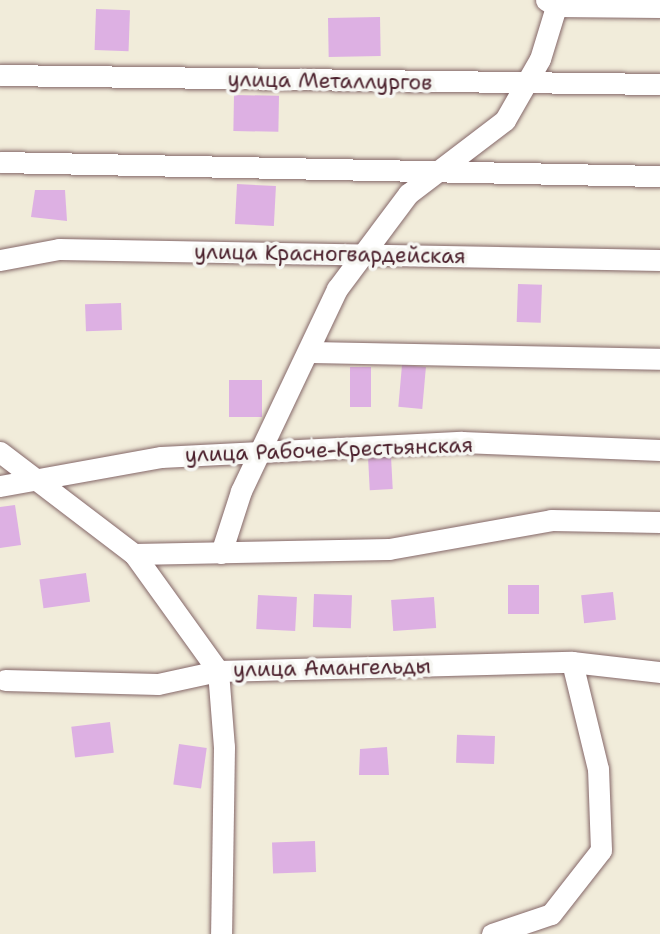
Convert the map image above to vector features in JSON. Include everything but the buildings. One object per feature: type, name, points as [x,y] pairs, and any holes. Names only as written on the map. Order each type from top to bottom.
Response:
[{"type":"street","points":[[220,552],[337,289],[408,194],[505,120],[526,83],[553,2],[660,7]]},
{"type":"street","name":"улица Металлургов","points":[[0,75],[660,84]]},
{"type":"street","points":[[0,162],[660,176]]},
{"type":"street","name":"улица Красногвардейская","points":[[0,260],[59,249],[660,260]]},
{"type":"street","points":[[309,352],[660,359]]},
{"type":"street","name":"улица Рабоче-Крестьянская","points":[[0,486],[161,457],[462,442],[660,450]]},
{"type":"street","points":[[0,452],[134,554],[218,671],[224,747],[221,934]]},
{"type":"street","points":[[134,554],[389,549],[551,520],[660,522]]},
{"type":"street","points":[[492,934],[551,914],[601,850],[598,769],[572,662]]},
{"type":"street","name":"улица Амангельды","points":[[5,680],[158,684],[218,671],[572,662],[660,672]]}]
